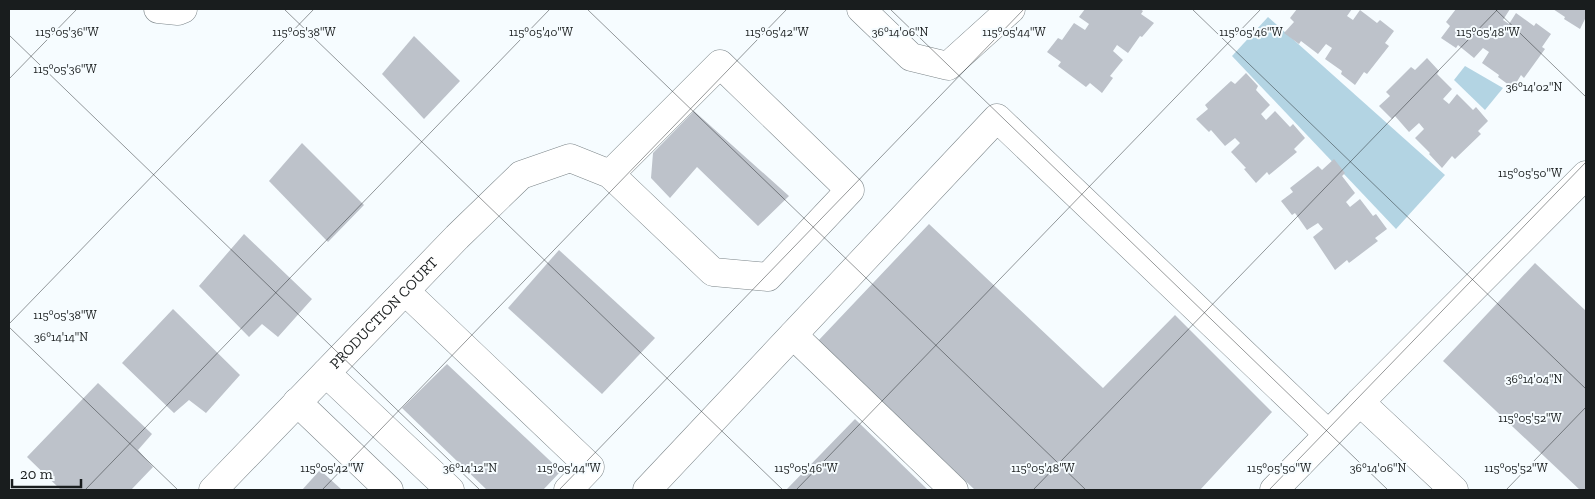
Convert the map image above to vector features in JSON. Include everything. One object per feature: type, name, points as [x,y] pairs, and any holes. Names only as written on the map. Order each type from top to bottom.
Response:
[{"type":"street","points":[[861,9],[911,57],[948,66],[1011,9]]},
{"type":"street","points":[[720,64],[850,190],[768,277],[713,272],[610,174],[720,64]]},
{"type":"street","points":[[647,490],[997,118],[1328,434]]},
{"type":"street","name":"PRODUCTION COURT","points":[[213,490],[457,237],[520,175],[570,158],[610,174]]},
{"type":"street","points":[[1274,490],[1586,175]]},
{"type":"street","points":[[405,291],[590,467],[568,490]]},
{"type":"street","points":[[792,335],[954,490]]},
{"type":"street","points":[[326,373],[450,490]]},
{"type":"street","points":[[297,402],[389,490]]},
{"type":"street","points":[[1360,402],[1454,490]]},
{"type":"shaded area","points":[[1268,17],[1445,175],[1396,229],[1232,56]]},
{"type":"shaded area","points":[[1465,66],[1503,88],[1485,110],[1454,80]]},
{"type":"building","points":[[1085,9],[1140,9],[1143,11],[1141,14],[1154,23],[1142,37],[1140,36],[1128,53],[1117,45],[1113,51],[1123,60],[1110,76],[1113,78],[1102,93],[1090,83],[1086,87],[1058,66],[1061,62],[1047,52],[1058,38],[1062,40],[1074,23],[1085,30],[1089,24],[1079,17]]},
{"type":"building","points":[[1297,9],[1352,9],[1347,16],[1353,20],[1360,10],[1377,23],[1380,20],[1394,31],[1385,43],[1389,46],[1367,74],[1364,72],[1355,85],[1341,74],[1342,71],[1325,59],[1332,48],[1326,44],[1318,54],[1301,41],[1299,44],[1284,33],[1294,22],[1290,18]]},
{"type":"building","points":[[1456,9],[1510,9],[1503,20],[1509,24],[1516,13],[1534,26],[1536,23],[1551,34],[1542,47],[1545,49],[1524,78],[1521,75],[1513,88],[1482,63],[1489,52],[1483,48],[1474,58],[1458,45],[1456,48],[1441,38],[1450,26],[1446,22]]},
{"type":"building","points":[[1553,9],[1586,9],[1586,17],[1580,29]]},
{"type":"building","points":[[414,36],[460,81],[424,119],[382,74]]},
{"type":"building","points":[[1427,58],[1439,71],[1437,74],[1452,89],[1443,99],[1449,104],[1457,94],[1473,110],[1476,107],[1488,121],[1478,131],[1481,134],[1455,159],[1452,156],[1442,168],[1415,138],[1424,129],[1419,123],[1409,132],[1395,116],[1392,119],[1379,106],[1390,96],[1386,92],[1411,67],[1415,70]]},
{"type":"building","points":[[1246,73],[1258,86],[1256,90],[1270,105],[1261,114],[1266,120],[1275,111],[1290,127],[1293,124],[1305,138],[1294,149],[1297,152],[1269,175],[1267,172],[1256,183],[1244,169],[1246,168],[1231,152],[1240,143],[1235,138],[1225,146],[1211,130],[1209,132],[1196,119],[1208,109],[1205,105],[1231,81],[1235,84]]},
{"type":"building","points":[[694,111],[789,196],[758,226],[697,167],[670,198],[651,178],[653,153]]},
{"type":"building","points":[[302,143],[364,205],[328,242],[269,181]]},
{"type":"building","points":[[1334,159],[1345,173],[1342,176],[1355,193],[1346,202],[1350,207],[1360,199],[1373,216],[1376,214],[1387,229],[1375,238],[1378,241],[1349,263],[1347,260],[1335,270],[1313,237],[1323,229],[1318,223],[1307,230],[1295,213],[1292,215],[1281,201],[1293,192],[1290,188],[1318,166],[1322,170]]},
{"type":"building","points":[[929,224],[1103,388],[1175,315],[1272,412],[1200,490],[975,490],[818,341]]},
{"type":"building","points":[[244,234],[312,299],[278,337],[262,324],[249,337],[199,286]]},
{"type":"building","points":[[559,250],[655,338],[602,394],[508,308]]},
{"type":"building","points":[[1535,263],[1586,311],[1586,490],[1580,490],[1443,361]]},
{"type":"building","points":[[173,309],[240,375],[206,413],[189,400],[174,413],[122,363]]},
{"type":"building","points":[[447,364],[561,471],[543,490],[487,490],[402,408]]},
{"type":"building","points":[[98,383],[152,434],[138,450],[153,467],[131,490],[61,490],[27,457]]},
{"type":"building","points":[[855,419],[928,490],[786,490]]},
{"type":"building","points":[[320,470],[342,490],[302,490]]}]
